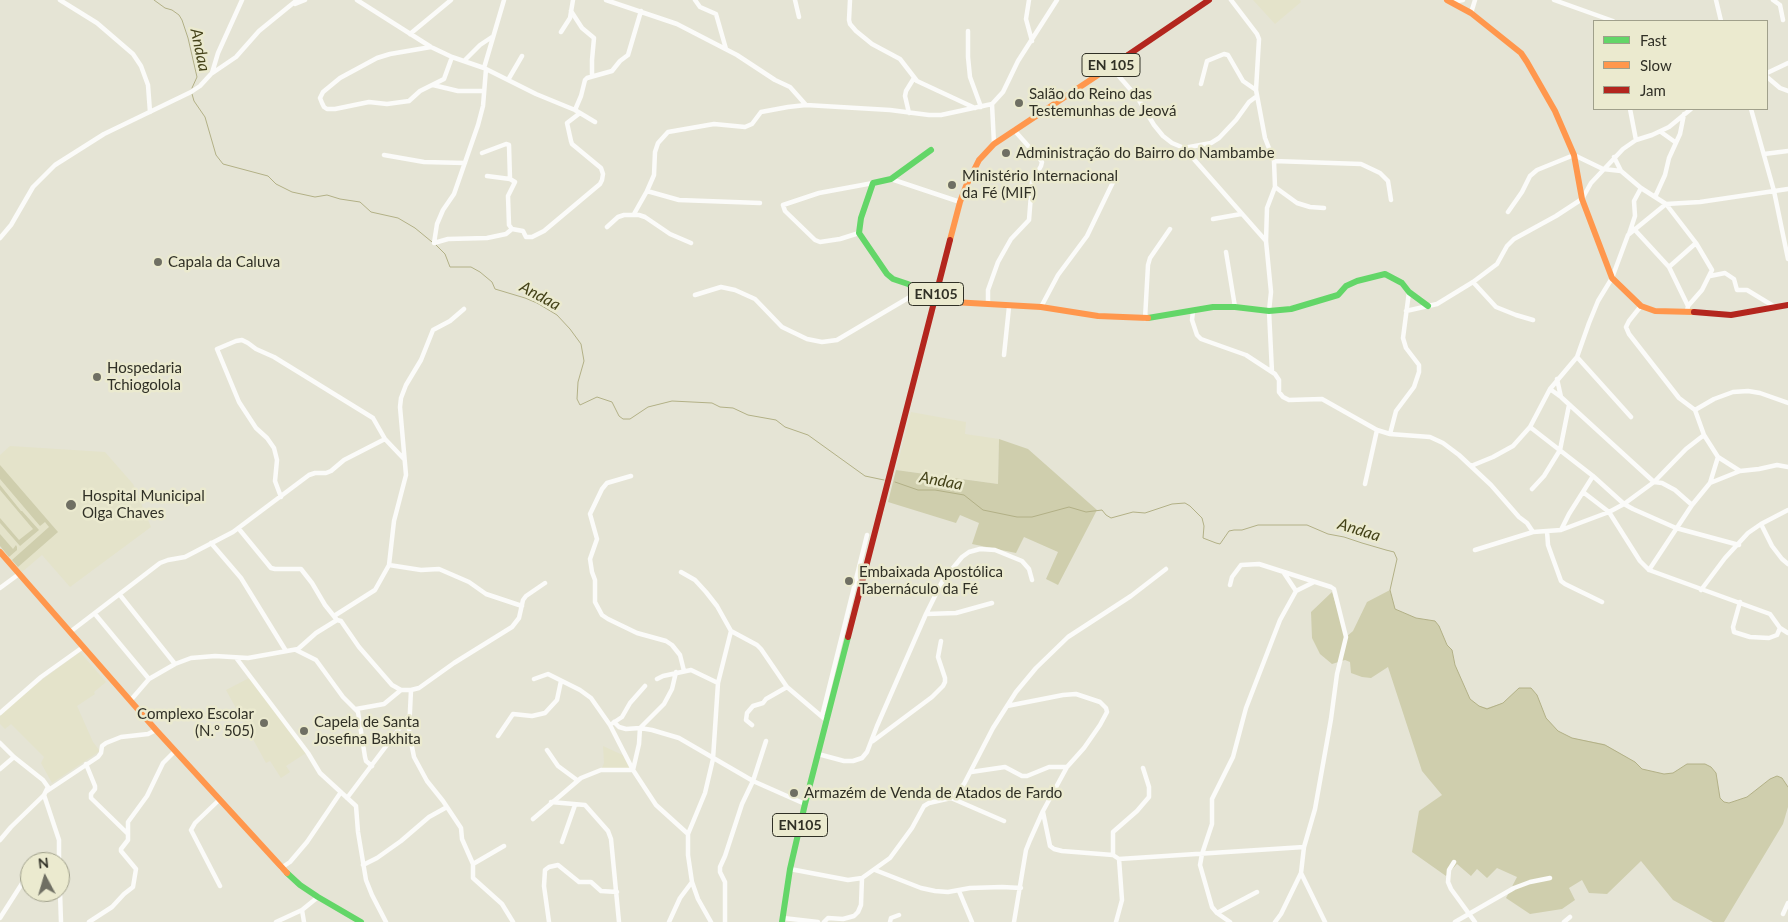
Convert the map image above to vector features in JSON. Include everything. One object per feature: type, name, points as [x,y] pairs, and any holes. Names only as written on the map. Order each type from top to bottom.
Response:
[{"type":"main road","name":"EN 105","points":[[1013,130],[1210,0]]},
{"type":"main road","points":[[1449,1],[1471,14],[1521,53],[1555,111],[1574,155],[1582,199],[1612,278],[1641,306],[1655,311],[1687,309],[1731,315],[1788,305]]},
{"type":"main road","name":"EN105","points":[[783,920],[790,869],[818,754],[833,673],[888,484],[960,202],[980,160],[994,144],[1013,130]]},
{"type":"main road","points":[[931,150],[909,165],[892,180],[873,183],[861,218],[859,233],[887,274],[908,284],[934,301],[1041,307],[1098,316],[1145,319],[1213,307],[1234,306],[1268,310],[1302,307],[1315,301],[1338,295],[1346,286],[1357,280],[1386,274],[1402,282],[1409,292],[1428,306]]},
{"type":"main road","points":[[0,552],[130,701],[281,868],[300,885],[362,922]]},
{"type":"street","points":[[60,0],[97,23],[133,54],[141,66],[148,85],[150,112]]},
{"type":"street","points":[[211,74],[218,53],[242,0]]},
{"type":"street","points":[[0,238],[11,225],[33,187],[54,164],[104,134],[200,86],[211,74],[236,57],[259,31],[297,0]]},
{"type":"street","points":[[289,5],[305,0]]},
{"type":"street","points":[[357,0],[431,47],[452,57],[485,68],[575,110],[595,122]]},
{"type":"street","points":[[410,34],[451,0]]},
{"type":"street","points":[[504,0],[492,37],[485,68],[484,91],[478,125],[454,194],[440,217],[434,236],[434,243],[448,240],[487,238],[506,234],[512,229]]},
{"type":"street","points":[[561,32],[567,25],[573,0]]},
{"type":"street","points":[[606,0],[677,24],[726,49],[775,80],[790,87],[806,105]]},
{"type":"street","points":[[629,7],[630,0]]},
{"type":"street","points":[[695,0],[700,7],[716,14],[726,49]]},
{"type":"street","points":[[795,0],[799,17]]},
{"type":"street","points":[[850,0],[849,20],[853,28],[872,44],[900,59],[914,78],[922,84],[975,108]]},
{"type":"street","points":[[1029,0],[1026,19],[1032,41]]},
{"type":"street","points":[[634,214],[654,175],[655,152],[658,143],[668,132],[714,124],[745,127],[752,124],[761,112],[806,105],[941,115],[992,104],[1003,92],[1018,61],[1057,0]]},
{"type":"street","points":[[1231,0],[1257,34],[1259,44],[1256,90],[1265,138],[1274,161],[1275,187],[1267,208],[1266,241],[1271,292],[1268,310],[1272,373]]},
{"type":"street","points":[[1449,1],[1463,0]]},
{"type":"street","points":[[1471,14],[1475,0]]},
{"type":"street","points":[[1554,0],[1610,20]]},
{"type":"street","points":[[1716,0],[1721,20]]},
{"type":"street","points":[[1773,0],[1780,5],[1783,20]]},
{"type":"street","points":[[571,11],[582,28],[594,38],[592,76]]},
{"type":"street","points":[[575,110],[581,96],[584,80],[612,71],[628,55],[641,11]]},
{"type":"street","points":[[968,31],[970,77],[981,107]]},
{"type":"street","points":[[464,61],[480,45],[492,37]]},
{"type":"street","points":[[431,47],[377,58],[340,78],[321,94],[320,98],[324,108],[352,107],[370,102],[397,104],[409,100],[420,91],[444,79],[452,57]]},
{"type":"street","points":[[1200,84],[1207,61],[1224,54],[1228,55],[1243,81],[1256,90]]},
{"type":"street","points":[[508,80],[522,56]]},
{"type":"street","points":[[1768,74],[1788,63]]},
{"type":"street","points":[[1110,66],[1137,97],[1163,136],[1172,143],[1184,148],[1266,241]]},
{"type":"street","points":[[1768,76],[1780,88],[1788,91]]},
{"type":"street","points":[[909,112],[904,96],[914,78]]},
{"type":"street","points":[[433,85],[458,91],[484,91]]},
{"type":"street","points":[[1184,148],[1211,143],[1219,138],[1236,120],[1249,102],[1257,96]]},
{"type":"street","points":[[992,104],[994,144]]},
{"type":"street","points":[[1630,110],[1636,140]]},
{"type":"street","points":[[1406,311],[1437,304],[1473,282],[1497,264],[1507,246],[1514,239],[1582,199],[1591,183],[1614,157],[1636,140],[1661,132],[1690,110]]},
{"type":"street","points":[[1751,110],[1774,191],[1788,259]]},
{"type":"street","points":[[487,176],[510,179],[514,182],[508,196],[509,225],[512,229],[523,231],[528,238],[544,231],[602,180],[601,168],[572,144],[571,141],[567,123],[580,113]]},
{"type":"street","points":[[1655,197],[1665,175],[1675,142],[1680,134],[1684,114]]},
{"type":"street","points":[[988,303],[988,290],[998,262],[1011,239],[1029,220],[1032,182],[1042,162],[1013,130]]},
{"type":"street","points":[[1661,132],[1675,142]]},
{"type":"street","points":[[482,154],[506,144],[509,145],[510,179]]},
{"type":"street","points":[[1764,154],[1788,151]]},
{"type":"street","points":[[384,155],[424,162],[465,163]]},
{"type":"street","points":[[1508,212],[1522,192],[1530,176],[1537,170],[1574,155],[1603,169],[1621,171]]},
{"type":"street","points":[[1614,157],[1621,171],[1641,188],[1666,204],[1710,264],[1712,270],[1710,276],[1687,309],[1669,267],[1634,229]]},
{"type":"street","points":[[1274,161],[1361,164],[1380,174],[1388,182],[1391,200]]},
{"type":"street","points":[[1041,307],[1058,275],[1086,236],[1115,178]]},
{"type":"street","points":[[892,180],[960,202]]},
{"type":"street","points":[[1578,181],[1591,183]]},
{"type":"street","points":[[859,233],[840,239],[820,242],[785,211],[783,205],[819,192],[873,183]]},
{"type":"street","points":[[1275,187],[1297,203],[1324,208]]},
{"type":"street","points":[[1471,466],[1513,446],[1530,427],[1550,389],[1577,357],[1598,301],[1612,278],[1635,216],[1634,201],[1641,188]]},
{"type":"street","points":[[1628,235],[1666,204],[1700,202],[1788,189]]},
{"type":"street","points":[[647,190],[679,200],[760,203]]},
{"type":"street","points":[[607,227],[618,217],[634,214],[646,217],[670,234],[691,243]]},
{"type":"street","points":[[1213,219],[1241,214]]},
{"type":"street","points":[[1145,319],[1148,265],[1150,258],[1170,229]]},
{"type":"street","points":[[1669,267],[1696,243]]},
{"type":"street","points":[[1226,252],[1234,306]]},
{"type":"street","points":[[1710,276],[1725,273],[1734,280],[1736,290],[1747,290],[1775,308]]},
{"type":"street","points":[[1473,282],[1496,307],[1533,320]]},
{"type":"street","points":[[695,295],[721,287],[741,292],[755,299],[782,327],[807,339],[822,342],[837,340],[920,291]]},
{"type":"street","points":[[1390,434],[1396,411],[1414,387],[1419,372],[1419,365],[1406,348],[1402,338],[1409,292]]},
{"type":"street","points":[[1004,355],[1009,306]]},
{"type":"street","points":[[1641,306],[1626,327],[1629,334],[1679,398],[1695,410],[1704,435],[1718,457],[1740,471]]},
{"type":"street","points":[[130,701],[149,679],[174,664],[191,658],[215,656],[236,659],[248,658],[301,648],[335,618],[375,590],[389,565],[394,521],[405,481],[400,407],[406,385],[421,360],[433,330],[450,321],[464,309]]},
{"type":"street","points":[[1193,311],[1194,330],[1201,338],[1246,355],[1277,376],[1279,392],[1283,397],[1289,400],[1322,399],[1377,430],[1390,434],[1438,439],[1459,455],[1491,485],[1519,517],[1527,523],[1533,532]]},
{"type":"street","points":[[280,497],[275,481],[277,460],[274,448],[256,428],[239,402],[217,349],[236,341],[242,340],[281,361],[373,418],[385,439],[404,459]]},
{"type":"street","points":[[1577,357],[1631,417]]},
{"type":"street","points":[[1558,379],[1561,397]]},
{"type":"street","points":[[1550,389],[1654,482],[1662,483],[1675,490],[1692,505]]},
{"type":"street","points":[[1695,410],[1733,392],[1748,391],[1760,393],[1788,403]]},
{"type":"street","points":[[1532,489],[1544,476],[1560,450],[1569,405]]},
{"type":"street","points":[[1530,427],[1593,476],[1624,504],[1642,514],[1676,528],[1738,545]]},
{"type":"street","points":[[1365,484],[1377,430]]},
{"type":"street","points":[[1475,550],[1533,532],[1561,530],[1609,512],[1624,504],[1654,482],[1686,449],[1704,435]]},
{"type":"street","points":[[70,632],[160,563],[175,558],[186,558],[212,544],[239,529],[309,475],[331,471],[344,460],[385,439]]},
{"type":"street","points":[[1649,570],[1692,505],[1710,483],[1718,457]]},
{"type":"street","points":[[1710,483],[1740,471],[1777,466],[1788,467]]},
{"type":"street","points":[[631,476],[611,480],[606,483],[590,514],[597,539],[590,560],[595,580],[595,602],[602,615],[608,619],[636,633],[666,641],[672,645],[680,654],[684,671]]},
{"type":"street","points":[[1561,530],[1593,476]]},
{"type":"street","points":[[1583,492],[1609,512],[1640,561],[1649,570],[1770,614],[1780,628],[1788,632]]},
{"type":"street","points":[[1701,590],[1725,558],[1748,533],[1788,510]]},
{"type":"street","points":[[1761,524],[1772,546],[1788,564]]},
{"type":"street","points":[[239,529],[270,568],[301,569],[312,583],[325,606],[335,618],[341,621],[392,686],[401,690],[411,690],[427,683],[454,663],[512,627],[519,618],[526,596],[544,583]]},
{"type":"street","points":[[1546,531],[1548,545],[1562,581],[1602,602]]},
{"type":"street","points":[[841,650],[867,535]]},
{"type":"street","points":[[212,544],[241,578],[286,651]]},
{"type":"street","points":[[818,754],[844,761],[853,761],[862,758],[868,752],[877,726],[943,580],[969,552],[980,549],[996,550],[1009,554],[1022,561],[1029,569],[1032,580]]},
{"type":"street","points":[[1230,585],[1238,568],[1246,564],[1259,564],[1332,587],[1346,637],[1337,674],[1315,809],[1304,847],[1301,873],[1281,914],[1275,922]]},
{"type":"street","points":[[389,565],[421,570],[439,569],[469,582],[486,594],[522,606]]},
{"type":"street","points":[[951,798],[964,784],[992,728],[1030,674],[1068,637],[1131,596],[1166,569]]},
{"type":"street","points":[[681,572],[695,580],[706,592],[717,606],[731,632],[757,645],[787,687],[824,719]]},
{"type":"street","points":[[1284,573],[1296,590]]},
{"type":"street","points":[[0,588],[19,574]]},
{"type":"street","points":[[1230,922],[1217,914],[1212,907],[1200,865],[1212,824],[1212,798],[1233,756],[1246,708],[1280,620],[1296,590],[1314,582]]},
{"type":"street","points":[[120,595],[174,664]]},
{"type":"street","points":[[1740,602],[1733,627],[1734,632],[1750,637],[1769,638],[1777,635],[1780,628]]},
{"type":"street","points":[[926,614],[956,613],[992,603]]},
{"type":"street","points":[[95,614],[149,679]]},
{"type":"street","points":[[711,922],[692,882],[688,855],[688,834],[704,793],[713,759],[718,683],[731,632]]},
{"type":"street","points":[[872,742],[943,686],[945,678],[938,656],[941,641]]},
{"type":"street","points":[[0,713],[41,677],[83,647]]},
{"type":"street","points":[[294,650],[316,660],[343,697],[356,709],[359,716],[366,761],[372,766]]},
{"type":"street","points":[[236,659],[297,738],[320,773],[354,803],[366,880],[386,922]]},
{"type":"street","points":[[657,679],[676,672],[694,671],[718,683]]},
{"type":"street","points":[[633,770],[639,744],[640,728],[664,704],[672,689],[676,672]]},
{"type":"street","points":[[534,679],[548,674],[580,690],[591,698],[612,723],[633,770],[656,805],[688,834]]},
{"type":"street","points":[[498,736],[513,714],[532,716],[544,713],[557,700],[562,680]]},
{"type":"street","points":[[612,723],[622,717],[630,703],[645,686]]},
{"type":"street","points":[[752,725],[746,720],[747,713],[753,706],[762,703],[787,687]]},
{"type":"street","points":[[356,709],[384,704],[401,690]]},
{"type":"street","points":[[411,690],[408,732],[414,757],[427,780],[461,828],[462,839],[473,864],[473,878],[502,904],[513,922]]},
{"type":"street","points":[[1007,706],[1076,694],[1103,704],[1107,712],[1084,748],[1067,767],[1043,811],[1026,850],[1014,922]]},
{"type":"street","points":[[347,798],[409,716]]},
{"type":"street","points":[[612,723],[626,729],[640,728],[679,738],[753,781],[805,804]]},
{"type":"street","points":[[0,840],[46,793],[98,757],[102,746],[106,743],[121,737],[148,734],[156,730]]},
{"type":"street","points":[[725,922],[725,882],[720,872],[720,867],[726,856],[742,804],[753,781],[766,741]]},
{"type":"street","points":[[0,743],[43,780],[48,787],[46,793],[60,840],[59,852]]},
{"type":"street","points":[[548,750],[558,766],[577,780]]},
{"type":"street","points":[[88,922],[112,907],[135,884],[137,872],[135,866],[121,851],[122,846],[128,840],[129,819],[147,796],[163,763],[175,751]]},
{"type":"street","points":[[0,769],[14,757]]},
{"type":"street","points":[[86,764],[95,786],[91,798],[128,834]]},
{"type":"street","points":[[971,772],[1006,767],[1022,776],[1027,776],[1049,768],[1067,767]]},
{"type":"street","points":[[1113,855],[1113,832],[1137,811],[1149,797],[1149,787],[1143,768]]},
{"type":"street","points":[[533,819],[551,802],[568,790],[577,780],[601,770],[633,770]]},
{"type":"street","points":[[281,868],[290,862],[307,842],[340,792]]},
{"type":"street","points":[[790,869],[848,880],[862,878],[890,858],[928,802],[951,798],[1004,821]]},
{"type":"street","points":[[219,800],[195,823],[191,830],[220,886]]},
{"type":"street","points":[[551,802],[587,806],[610,835],[617,892],[618,922]]},
{"type":"street","points":[[562,842],[575,805]]},
{"type":"street","points":[[363,865],[401,842],[429,817],[447,807]]},
{"type":"street","points":[[1043,811],[1048,840],[1050,846],[1054,849],[1113,855],[1119,859],[1304,847]]},
{"type":"street","points":[[473,864],[504,846]]},
{"type":"street","points":[[1116,922],[1122,900],[1119,859]]},
{"type":"street","points":[[1454,862],[1449,870],[1448,882],[1450,889],[1475,922]]},
{"type":"street","points":[[550,922],[544,886],[545,870],[548,867],[558,865],[579,882],[591,882],[601,891],[617,892]]},
{"type":"street","points":[[875,870],[921,888],[935,891],[959,891],[970,888],[1002,886],[1021,888]]},
{"type":"street","points":[[1301,873],[1325,922]]},
{"type":"street","points":[[824,922],[828,918],[843,919],[854,916],[858,912],[862,878]]},
{"type":"street","points":[[1455,922],[1522,885],[1541,878],[1550,878]]},
{"type":"street","points":[[669,922],[680,898],[692,882]]},
{"type":"street","points":[[0,918],[20,887]]},
{"type":"street","points":[[959,891],[972,922]]},
{"type":"street","points":[[1217,914],[1257,892]]},
{"type":"street","points":[[276,922],[302,910],[318,897]]},
{"type":"street","points":[[60,902],[61,922]]},
{"type":"street","points":[[1783,914],[1788,903]]},
{"type":"street","points":[[302,910],[304,922]]},
{"type":"street","points":[[890,922],[891,918],[899,914]]},
{"type":"street","points":[[1564,922],[1570,917]]},
{"type":"street","points":[[783,920],[818,922]]},
{"type":"shaded area","points":[[1253,0],[1300,0],[1301,2],[1275,24]]},
{"type":"shaded area","points":[[911,412],[966,422],[965,434],[999,439],[998,484],[896,470]]},
{"type":"shaded area","points":[[999,439],[1028,449],[1097,510],[1058,585],[1046,579],[1058,552],[1024,537],[1016,553],[972,544],[979,523],[960,515],[956,523],[888,502],[896,470],[998,484]]},
{"type":"shaded area","name":"Hospital Municipal Olga Chaves","points":[[10,446],[105,452],[133,484],[151,527],[70,587],[42,555],[22,572],[0,546],[0,455]]},
{"type":"shaded area","points":[[0,465],[58,532],[18,567],[12,560],[49,527],[45,522],[40,526],[0,479]]},
{"type":"shaded area","points":[[0,485],[39,530],[20,546],[0,523],[0,518],[19,540],[33,529],[0,490]]},
{"type":"shaded area","points":[[0,534],[13,549],[16,545],[17,547],[17,550],[9,557],[0,546]]},
{"type":"shaded area","points":[[1390,590],[1395,609],[1416,618],[1435,621],[1439,626],[1447,645],[1452,650],[1455,665],[1470,699],[1479,706],[1487,708],[1503,703],[1519,688],[1531,688],[1537,695],[1546,718],[1558,731],[1572,738],[1604,744],[1635,762],[1642,769],[1664,774],[1673,773],[1687,764],[1705,764],[1711,767],[1716,773],[1720,798],[1724,802],[1729,803],[1747,797],[1770,779],[1777,776],[1782,778],[1788,787],[1788,807],[1783,824],[1724,922],[1713,922],[1673,900],[1641,861],[1607,894],[1589,893],[1582,880],[1569,888],[1575,900],[1562,909],[1530,914],[1506,898],[1517,877],[1497,868],[1487,878],[1477,869],[1471,876],[1457,864],[1446,876],[1412,852],[1419,811],[1442,795],[1422,771],[1388,667],[1371,678],[1351,673],[1350,662],[1345,660],[1332,664],[1320,654],[1312,638],[1311,612],[1332,592],[1346,637],[1353,631],[1367,602]]},
{"type":"shaded area","points":[[80,652],[106,682],[94,692],[95,694],[77,706],[93,742],[100,751],[52,783],[41,763],[44,757],[11,724],[5,729],[0,724],[0,716],[24,693]]},
{"type":"shaded area","name":"Complexo Escolar (N.º 505)","points":[[251,677],[306,753],[286,766],[290,772],[281,778],[270,761],[266,763],[226,690]]},
{"type":"shaded area","points":[[603,746],[627,757],[633,770],[601,770],[604,763]]},
{"type":"waterway","name":"Andaa","points":[[154,0],[165,8],[172,10],[182,20],[197,77],[192,88]]},
{"type":"waterway","name":"Andaa","points":[[192,94],[194,101],[205,117],[216,155],[223,164],[268,176],[276,184],[292,192],[315,197],[327,195],[360,202],[371,212],[398,218],[415,228],[432,242]]},
{"type":"waterway","name":"Andaa","points":[[435,244],[445,254],[450,267],[471,267],[492,282],[495,289],[537,303],[557,315],[570,329],[581,344],[584,361],[578,382],[577,399],[580,405],[597,397],[612,402],[619,416],[623,419],[630,419],[648,407],[672,401],[712,403],[720,407],[733,408],[748,415],[776,420],[785,427],[808,435],[865,476],[884,480]]},
{"type":"waterway","name":"Andaa","points":[[895,482],[918,490],[935,490],[964,495],[983,510],[1017,517],[1032,517],[1069,507],[1086,512],[1102,510],[1111,518],[1133,512],[1145,513],[1172,504],[1185,503],[1202,518],[1204,526],[1203,538],[1220,544],[1229,531],[1242,530],[1258,525],[1307,525],[1328,534],[1394,552],[1397,559],[1390,590],[1395,609],[1416,618],[1435,621],[1447,645],[1452,650],[1455,665],[1470,699],[1479,706],[1487,709],[1503,703],[1519,688],[1531,688],[1537,695],[1546,718],[1558,731],[1572,738],[1605,745],[1635,762],[1642,769],[1664,774],[1673,773],[1687,764],[1705,764],[1711,767],[1716,773],[1720,798],[1724,802],[1729,803],[1747,797],[1770,779],[1777,776],[1782,778],[1788,787]]},
{"type":"traffic: fast","points":[[926,295],[908,284],[893,279],[887,274],[859,233],[861,218],[873,183],[891,179],[931,150]]},
{"type":"traffic: fast","points":[[1148,318],[1213,307],[1235,307],[1269,311],[1291,309],[1338,295],[1346,286],[1357,281],[1385,274],[1402,283],[1409,292],[1428,306]]},
{"type":"traffic: fast","points":[[782,922],[790,869],[805,804],[848,637]]},
{"type":"traffic: fast","points":[[287,873],[300,885],[318,897],[361,922]]},
{"type":"traffic: slow","points":[[1447,0],[1471,13],[1521,53],[1527,62],[1555,111],[1574,155],[1582,199],[1612,278],[1641,306],[1655,311],[1694,312]]},
{"type":"traffic: slow","points":[[950,240],[966,186],[979,160],[994,144],[1128,55]]},
{"type":"traffic: slow","points":[[926,295],[935,301],[1041,307],[1098,316],[1148,318]]},
{"type":"traffic: slow","points":[[0,552],[156,730],[287,873]]},
{"type":"traffic: jam","points":[[1128,55],[1209,0]]},
{"type":"traffic: jam","points":[[848,637],[950,240]]},
{"type":"traffic: jam","points":[[1694,312],[1731,315],[1788,305]]},
{"type":"place","name":"Salão do Reino das Testemunhas de Jeová","points":[[1019,103]]},
{"type":"place","name":"Administração do Bairro do Nambambe","points":[[1006,153]]},
{"type":"place","name":"Ministério Internacional da Fé (MIF)","points":[[952,185]]},
{"type":"place","name":"Capala da Caluva","points":[[158,262]]},
{"type":"place","name":"Hospedaria Tchiogolola","points":[[97,377]]},
{"type":"place","name":"Hospital Municipal Olga Chaves","points":[[71,505]]},
{"type":"place","name":"Embaixada Apostólica Tabernáculo da Fé","points":[[849,581]]},
{"type":"place","name":"Complexo Escolar (N.º 505)","points":[[264,723]]},
{"type":"place","name":"Capela de Santa Josefina Bakhita","points":[[304,731]]},
{"type":"place","name":"Armazém de Venda de Atados de Fardo","points":[[794,793]]}]
